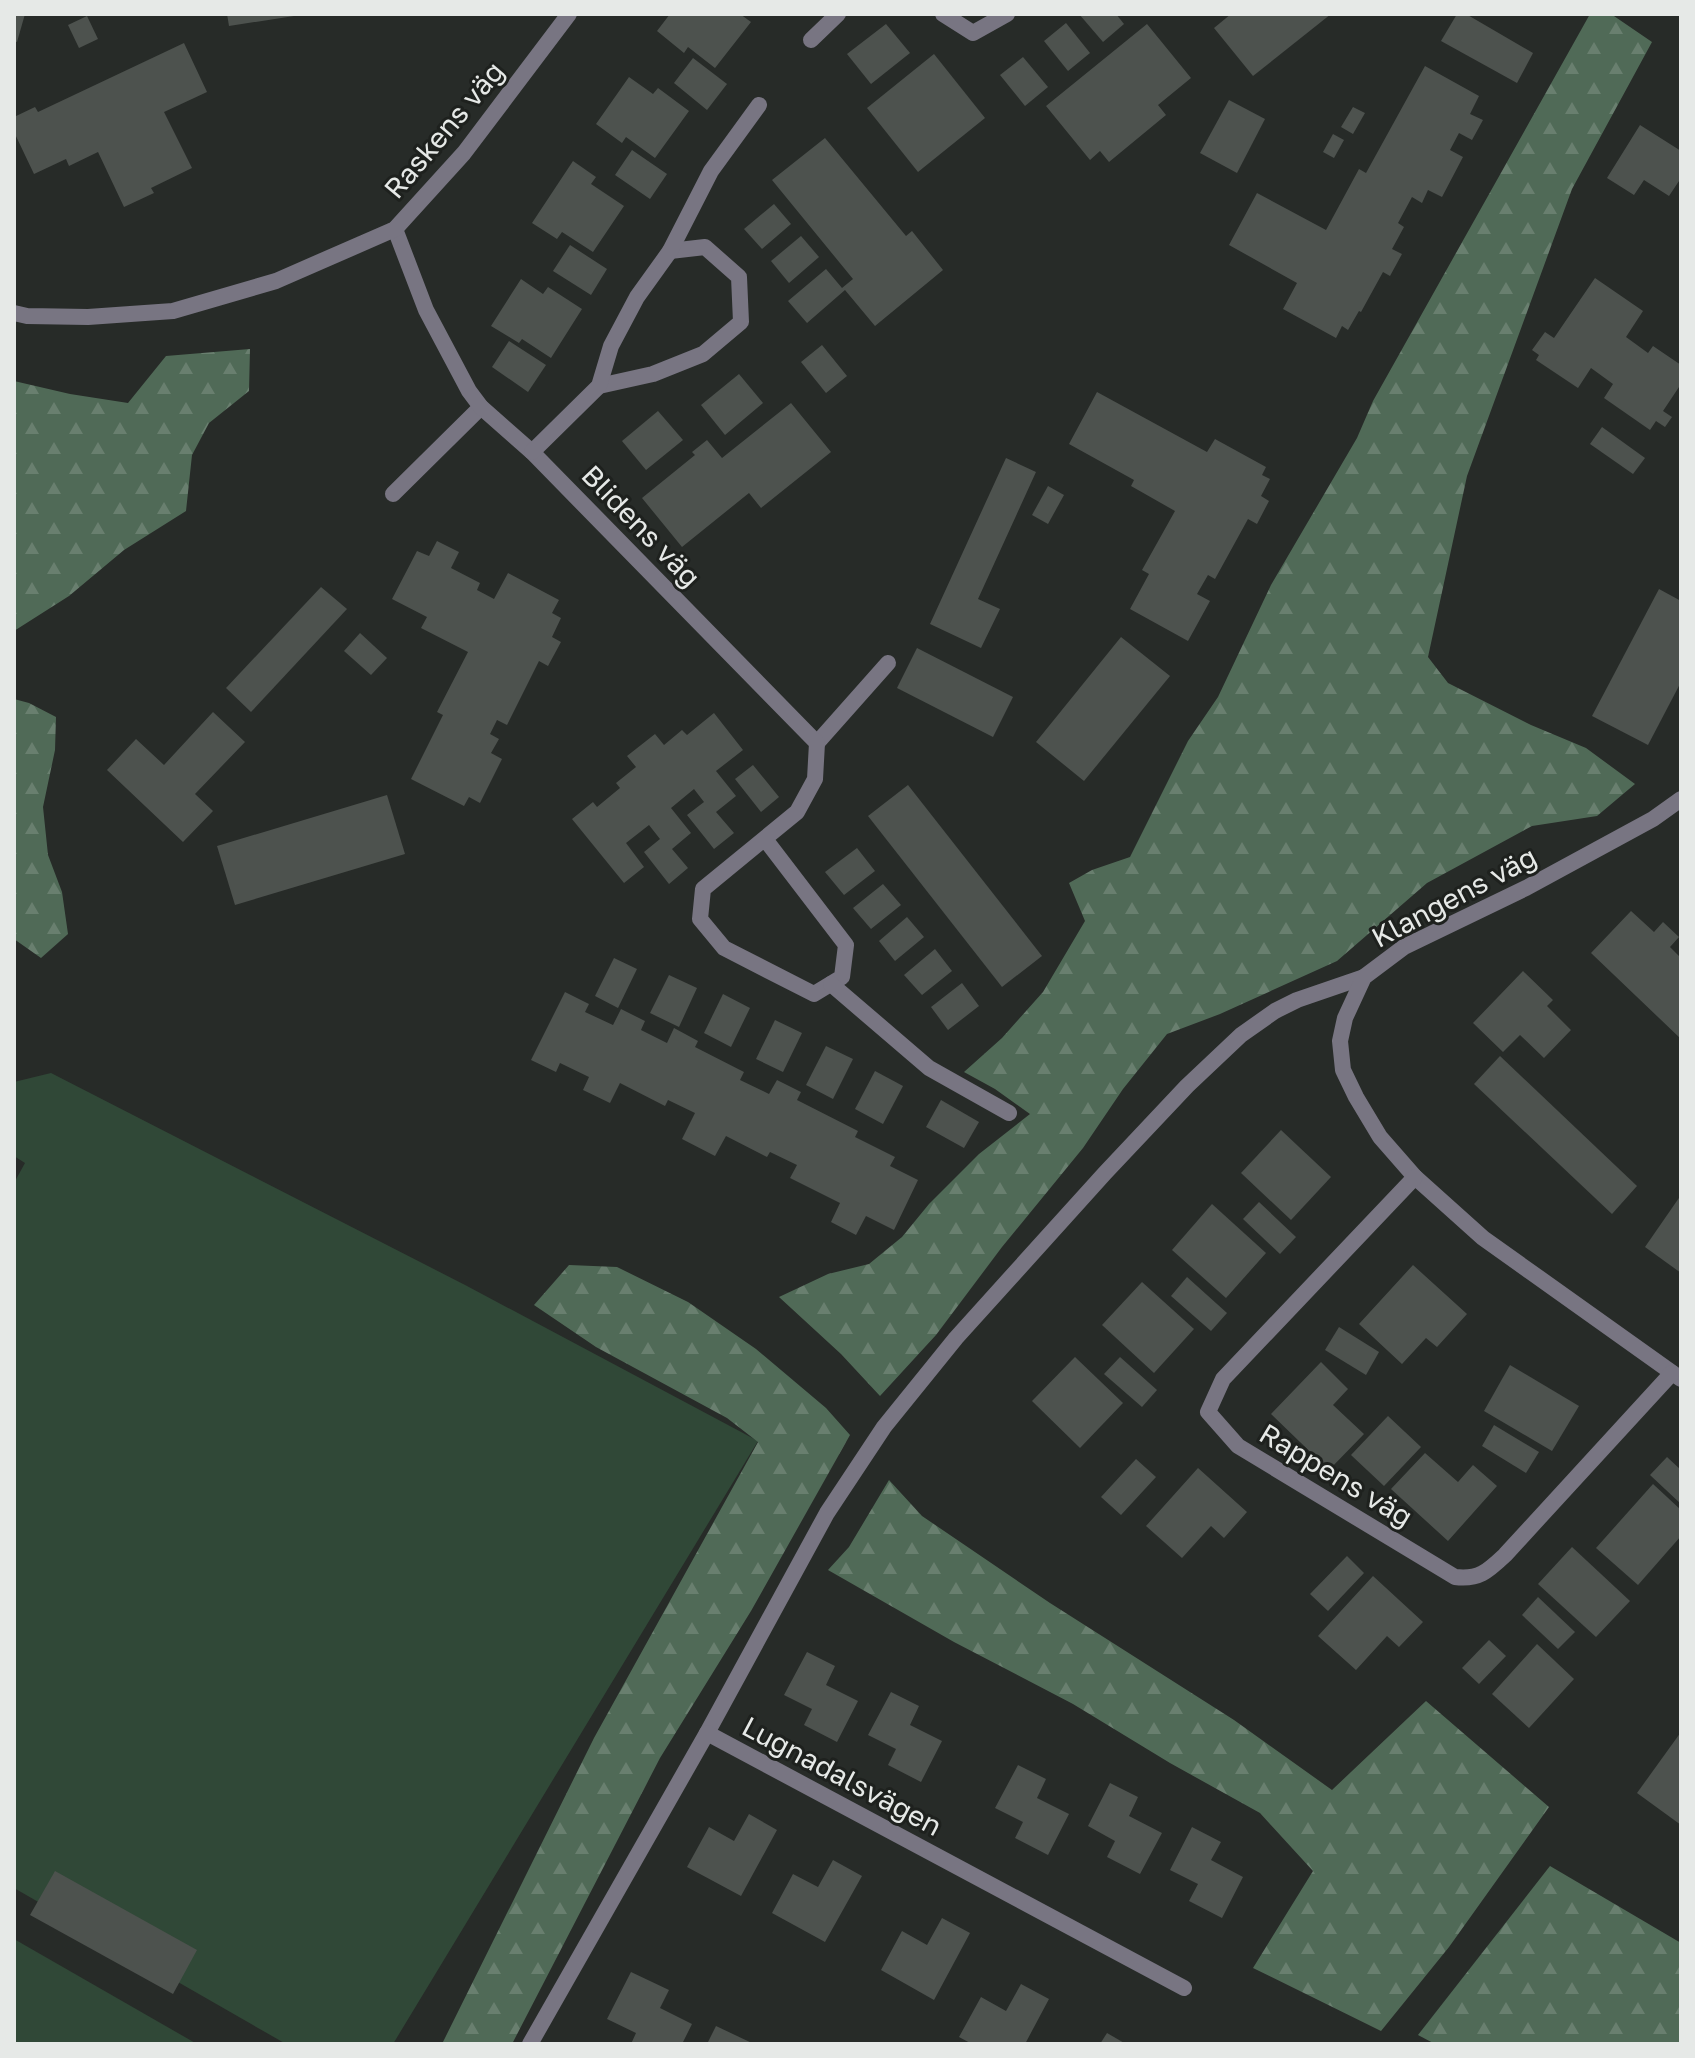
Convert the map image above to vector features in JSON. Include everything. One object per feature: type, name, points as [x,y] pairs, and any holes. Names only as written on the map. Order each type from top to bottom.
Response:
[{"type":"street","name":"Raskens väg","points":[[14,313],[88,317],[173,311],[276,281],[395,229],[464,153],[569,14]]},
{"type":"street","points":[[811,40],[838,14]]},
{"type":"street","points":[[943,14],[973,33],[1007,14]]},
{"type":"street","points":[[532,452],[599,386],[611,346],[637,297],[670,251],[711,171],[759,105]]},
{"type":"street","name":"Blidens väg","points":[[395,229],[426,310],[469,391],[481,407],[532,452],[817,743]]},
{"type":"street","points":[[599,386],[653,374],[703,354],[741,322],[739,277],[705,247],[670,251]]},
{"type":"street","points":[[393,494],[481,407]]},
{"type":"street","points":[[765,839],[846,945],[842,977],[814,994],[724,948],[700,919],[703,889],[797,812],[815,779],[817,743],[888,663]]},
{"type":"street","name":"Klangens väg","points":[[1677,1376],[1483,1238],[1415,1177],[1380,1137],[1356,1097],[1343,1070],[1340,1041],[1345,1018],[1364,977],[1404,947],[1526,888],[1653,819],[1681,799]]},
{"type":"street","points":[[707,1733],[827,1513],[884,1427],[956,1338],[1105,1173],[1233,1042],[1275,1011],[1297,1000],[1364,977]]},
{"type":"street","points":[[831,984],[929,1068],[1009,1113]]},
{"type":"street","name":"Rappens väg","points":[[1415,1177],[1223,1379],[1208,1412],[1238,1446],[1455,1577],[1472,1579],[1487,1573],[1677,1376]]},
{"type":"street","name":"Lugnadalsvägen","points":[[530,2044],[707,1733],[1184,1988]]},
{"type":"green space","points":[[1590,14],[1611,14],[1652,42],[1572,189],[1467,476],[1428,657],[1448,683],[1531,725],[1586,748],[1635,784],[1597,816],[1532,826],[1427,883],[1337,961],[1220,1014],[1167,1034],[1123,1089],[1083,1148],[1002,1247],[936,1335],[880,1396],[841,1354],[779,1297],[828,1274],[869,1264],[902,1237],[929,1204],[979,1154],[1030,1114],[964,1072],[1002,1038],[1043,992],[1085,921],[1069,883],[1092,870],[1130,857],[1188,741],[1218,697],[1271,585],[1357,438],[1373,401]]},
{"type":"green space","points":[[250,349],[249,391],[209,423],[192,455],[186,511],[124,550],[69,596],[14,631],[14,381],[128,403],[166,356]]},
{"type":"green space","points":[[14,699],[56,717],[55,750],[43,807],[48,855],[62,892],[68,934],[41,958],[14,939]]},
{"type":"green space","points":[[51,1073],[467,1286],[758,1441],[393,2044],[286,2044],[14,1888],[14,1183],[25,1163],[14,1156],[14,1082]]},
{"type":"green space","points":[[569,1265],[617,1267],[688,1302],[756,1349],[826,1408],[850,1435],[751,1611],[660,1758],[512,2044],[442,2044],[594,1738],[758,1442],[727,1418],[596,1347],[534,1305]]},
{"type":"green space","points":[[889,1480],[922,1516],[1050,1603],[1234,1720],[1332,1790],[1426,1701],[1549,1807],[1449,1947],[1381,2031],[1253,1968],[1313,1871],[1260,1813],[1073,1704],[954,1642],[828,1570],[849,1547]]},
{"type":"green space","points":[[1550,1866],[1681,1943],[1681,2044],[1435,2044],[1418,2035]]},
{"type":"green space","points":[[14,1939],[197,2044],[14,2044]]},
{"type":"building","points":[[14,14],[25,14],[17,42],[14,41]]},
{"type":"building","points":[[227,14],[293,14],[294,16],[229,26]]},
{"type":"building","points":[[670,14],[740,14],[751,22],[715,68],[688,47],[684,53],[657,31]]},
{"type":"building","points":[[1079,14],[1116,14],[1124,24],[1103,42]]},
{"type":"building","points":[[1231,14],[1331,14],[1253,76],[1214,28]]},
{"type":"building","points":[[1457,14],[1466,14],[1533,53],[1517,83],[1441,41]]},
{"type":"building","points":[[87,16],[98,39],[79,48],[68,25]]},
{"type":"building","points":[[1066,23],[1090,53],[1068,71],[1044,41]]},
{"type":"building","points":[[886,24],[910,53],[871,84],[847,54]]},
{"type":"building","points":[[1147,24],[1191,78],[1158,105],[1166,115],[1109,162],[1100,151],[1090,160],[1046,106]]},
{"type":"building","points":[[184,43],[207,92],[164,112],[192,168],[151,188],[154,193],[124,207],[98,152],[69,166],[66,159],[34,174],[14,132],[14,117],[35,107],[38,112]]},
{"type":"building","points":[[934,54],[985,118],[918,172],[867,108]]},
{"type":"building","points":[[1023,57],[1048,87],[1025,106],[1000,75]]},
{"type":"building","points":[[693,58],[727,84],[707,110],[674,83]]},
{"type":"building","points":[[1425,66],[1479,96],[1470,114],[1483,120],[1472,140],[1459,133],[1450,150],[1463,157],[1442,197],[1428,190],[1422,203],[1412,197],[1398,223],[1404,227],[1392,249],[1402,254],[1390,276],[1383,272],[1348,330],[1342,326],[1336,338],[1283,309],[1297,283],[1229,245],[1257,193],[1326,230],[1359,169],[1366,173]]},
{"type":"building","points":[[629,77],[653,94],[658,88],[689,111],[655,158],[626,137],[622,143],[596,124]]},
{"type":"building","points":[[1229,100],[1265,119],[1237,173],[1200,153]]},
{"type":"building","points":[[1353,107],[1365,113],[1353,134],[1341,127]]},
{"type":"building","points":[[1640,125],[1681,151],[1681,178],[1669,196],[1644,180],[1634,195],[1607,178]]},
{"type":"building","points":[[1333,134],[1344,140],[1334,158],[1323,152]]},
{"type":"building","points":[[825,138],[906,236],[912,231],[943,270],[875,326],[845,290],[807,323],[788,301],[826,269],[842,288],[853,279],[772,180]]},
{"type":"building","points":[[632,150],[667,174],[650,199],[615,175]]},
{"type":"building","points":[[573,161],[596,177],[591,184],[624,206],[593,252],[562,232],[557,239],[532,223]]},
{"type":"building","points":[[774,204],[791,224],[762,249],[744,229]]},
{"type":"building","points":[[801,236],[819,257],[789,283],[771,261]]},
{"type":"building","points":[[570,245],[607,269],[591,295],[553,271]]},
{"type":"building","points":[[1595,278],[1643,311],[1626,337],[1648,353],[1653,346],[1681,365],[1681,384],[1663,411],[1672,417],[1665,427],[1656,421],[1650,430],[1604,398],[1613,384],[1591,368],[1578,388],[1536,360],[1539,355],[1532,350],[1545,332],[1554,338]]},
{"type":"building","points":[[521,279],[543,294],[548,287],[582,309],[551,358],[522,339],[519,343],[491,326]]},
{"type":"building","points":[[509,341],[546,365],[528,392],[492,367]]},
{"type":"building","points":[[822,345],[847,376],[826,393],[801,362]]},
{"type":"building","points":[[739,374],[763,403],[725,435],[701,405]]},
{"type":"building","points":[[1097,392],[1207,452],[1215,439],[1266,467],[1262,475],[1270,479],[1261,496],[1269,501],[1257,524],[1248,519],[1215,579],[1208,575],[1197,594],[1210,601],[1188,641],[1130,609],[1149,574],[1142,570],[1175,511],[1131,486],[1134,480],[1069,444]]},
{"type":"building","points":[[791,403],[831,452],[761,508],[749,493],[682,547],[642,498],[695,455],[692,452],[707,440],[722,458]]},
{"type":"building","points":[[658,411],[683,440],[646,470],[622,441]]},
{"type":"building","points":[[1602,427],[1645,458],[1633,474],[1590,444]]},
{"type":"building","points":[[1006,458],[1036,472],[978,599],[1000,609],[981,648],[930,624]]},
{"type":"building","points":[[1048,486],[1064,495],[1048,524],[1032,515]]},
{"type":"building","points":[[437,541],[459,552],[451,568],[480,583],[477,590],[494,599],[508,573],[559,600],[552,613],[561,618],[552,637],[561,642],[548,666],[539,661],[507,725],[497,720],[490,734],[499,739],[491,753],[502,759],[480,803],[469,797],[464,806],[411,779],[443,715],[437,712],[468,652],[421,628],[427,617],[392,599],[417,551],[429,556]]},
{"type":"building","points":[[321,587],[347,609],[251,712],[226,688]]},
{"type":"building","points":[[1659,589],[1681,601],[1681,682],[1648,745],[1592,716]]},
{"type":"building","points":[[360,633],[387,658],[371,675],[344,651]]},
{"type":"building","points":[[1121,637],[1170,676],[1084,781],[1036,742]]},
{"type":"building","points":[[917,648],[1013,697],[993,737],[897,688]]},
{"type":"building","points":[[213,712],[245,742],[195,794],[213,811],[183,842],[107,770],[136,739],[164,765]]},
{"type":"building","points":[[714,713],[743,750],[716,771],[736,796],[716,812],[734,833],[714,849],[687,815],[704,802],[694,789],[671,808],[691,833],[672,849],[688,868],[669,884],[644,852],[660,839],[649,825],[626,843],[644,867],[624,883],[572,819],[593,802],[597,807],[620,788],[616,783],[636,767],[627,756],[655,734],[664,745],[682,730],[687,735]]},
{"type":"building","points":[[753,765],[779,797],[761,812],[735,779]]},
{"type":"building","points":[[908,785],[1042,956],[1002,987],[868,816]]},
{"type":"building","points":[[387,795],[405,854],[235,905],[217,846]]},
{"type":"building","points":[[857,848],[875,871],[844,895],[825,872]]},
{"type":"building","points":[[883,884],[901,905],[871,929],[853,908]]},
{"type":"building","points":[[1631,911],[1654,932],[1663,922],[1679,937],[1670,947],[1681,958],[1681,1039],[1591,953]]},
{"type":"building","points":[[907,917],[924,937],[895,961],[879,941]]},
{"type":"building","points":[[935,949],[952,971],[922,995],[904,975]]},
{"type":"building","points":[[614,958],[637,969],[618,1008],[595,996]]},
{"type":"building","points":[[1523,971],[1553,1000],[1547,1006],[1571,1030],[1544,1058],[1520,1035],[1503,1052],[1473,1023]]},
{"type":"building","points":[[669,975],[697,988],[679,1027],[650,1013]]},
{"type":"building","points":[[962,983],[979,1006],[948,1030],[931,1007]]},
{"type":"building","points":[[565,992],[589,1004],[585,1012],[613,1025],[621,1009],[645,1021],[641,1030],[667,1043],[674,1028],[698,1041],[695,1047],[744,1072],[740,1080],[769,1094],[777,1080],[801,1092],[797,1100],[858,1131],[855,1137],[895,1157],[890,1166],[918,1180],[894,1230],[866,1216],[856,1235],[831,1222],[840,1203],[790,1178],[797,1165],[770,1152],[767,1157],[726,1136],[715,1156],[682,1139],[695,1113],[668,1100],[665,1106],[620,1083],[610,1103],[583,1090],[589,1077],[560,1063],[556,1072],[531,1060]]},
{"type":"building","points":[[723,994],[750,1008],[731,1047],[704,1033]]},
{"type":"building","points":[[775,1020],[802,1033],[783,1072],[756,1059]]},
{"type":"building","points":[[826,1046],[853,1059],[833,1099],[806,1085]]},
{"type":"building","points":[[1500,1056],[1637,1186],[1612,1214],[1474,1084]]},
{"type":"building","points":[[875,1071],[903,1086],[883,1124],[855,1109]]},
{"type":"building","points":[[941,1100],[979,1122],[964,1148],[926,1127]]},
{"type":"building","points":[[1281,1130],[1331,1177],[1291,1220],[1241,1173]]},
{"type":"building","points":[[1681,1195],[1681,1273],[1645,1247]]},
{"type":"building","points":[[1259,1202],[1296,1237],[1280,1254],[1243,1219]]},
{"type":"building","points":[[1212,1204],[1266,1253],[1226,1298],[1172,1250]]},
{"type":"building","points":[[1413,1265],[1467,1314],[1437,1347],[1426,1338],[1402,1364],[1359,1324]]},
{"type":"building","points":[[1187,1277],[1227,1313],[1211,1331],[1171,1296]]},
{"type":"building","points":[[1142,1282],[1194,1329],[1154,1373],[1102,1325]]},
{"type":"building","points":[[1339,1327],[1379,1352],[1366,1375],[1325,1350]]},
{"type":"building","points":[[1075,1357],[1123,1403],[1080,1448],[1032,1401]]},
{"type":"building","points":[[1120,1357],[1157,1390],[1142,1407],[1104,1374]]},
{"type":"building","points":[[1321,1362],[1348,1389],[1333,1405],[1364,1434],[1329,1470],[1271,1414]]},
{"type":"building","points":[[1510,1365],[1579,1406],[1552,1451],[1484,1411]]},
{"type":"building","points":[[1388,1416],[1421,1447],[1384,1486],[1351,1455]]},
{"type":"building","points":[[1494,1425],[1539,1452],[1526,1473],[1482,1446]]},
{"type":"building","points":[[1425,1453],[1458,1482],[1473,1465],[1497,1486],[1448,1541],[1391,1489]]},
{"type":"building","points":[[1667,1457],[1681,1470],[1681,1504],[1650,1475]]},
{"type":"building","points":[[1136,1459],[1156,1477],[1121,1515],[1101,1497]]},
{"type":"building","points":[[1198,1468],[1247,1512],[1224,1538],[1211,1526],[1182,1558],[1146,1526]]},
{"type":"building","points":[[1653,1484],[1681,1510],[1681,1536],[1638,1585],[1596,1548]]},
{"type":"building","points":[[1572,1547],[1630,1601],[1596,1637],[1538,1584]]},
{"type":"building","points":[[1347,1556],[1364,1573],[1328,1611],[1310,1594]]},
{"type":"building","points":[[1373,1576],[1423,1622],[1399,1647],[1387,1636],[1356,1670],[1318,1636]]},
{"type":"building","points":[[1538,1597],[1575,1632],[1558,1649],[1522,1615]]},
{"type":"building","points":[[1489,1640],[1506,1656],[1479,1684],[1462,1668]]},
{"type":"building","points":[[1537,1644],[1574,1679],[1529,1728],[1492,1694]]},
{"type":"building","points":[[807,1652],[835,1666],[826,1685],[858,1701],[837,1742],[804,1725],[812,1709],[784,1695]]},
{"type":"building","points":[[891,1692],[919,1706],[910,1725],[942,1741],[921,1782],[888,1765],[896,1749],[868,1735]]},
{"type":"building","points":[[1681,1732],[1681,1825],[1637,1793]]},
{"type":"building","points":[[1018,1765],[1046,1779],[1037,1798],[1069,1814],[1048,1855],[1015,1838],[1023,1822],[995,1808]]},
{"type":"building","points":[[1110,1783],[1138,1797],[1129,1816],[1162,1833],[1140,1874],[1107,1857],[1115,1841],[1088,1826]]},
{"type":"building","points":[[749,1814],[777,1830],[741,1896],[687,1867],[709,1827],[734,1841]]},
{"type":"building","points":[[1192,1827],[1221,1842],[1211,1860],[1243,1877],[1222,1918],[1189,1901],[1198,1884],[1170,1870]]},
{"type":"building","points":[[833,1860],[862,1876],[825,1942],[772,1913],[793,1874],[818,1887]]},
{"type":"building","points":[[55,1871],[197,1950],[173,1994],[30,1915]]},
{"type":"building","points":[[942,1918],[970,1933],[934,2000],[881,1970],[902,1931],[927,1945]]},
{"type":"building","points":[[631,1972],[669,1990],[660,2008],[692,2024],[682,2044],[631,2044],[636,2033],[607,2019]]},
{"type":"building","points":[[1021,1984],[1049,1999],[1025,2044],[972,2044],[959,2037],[981,1997],[1006,2011]]},
{"type":"building","points":[[716,2026],[754,2044],[707,2044]]},
{"type":"building","points":[[1107,2033],[1126,2044],[1100,2044]]}]
